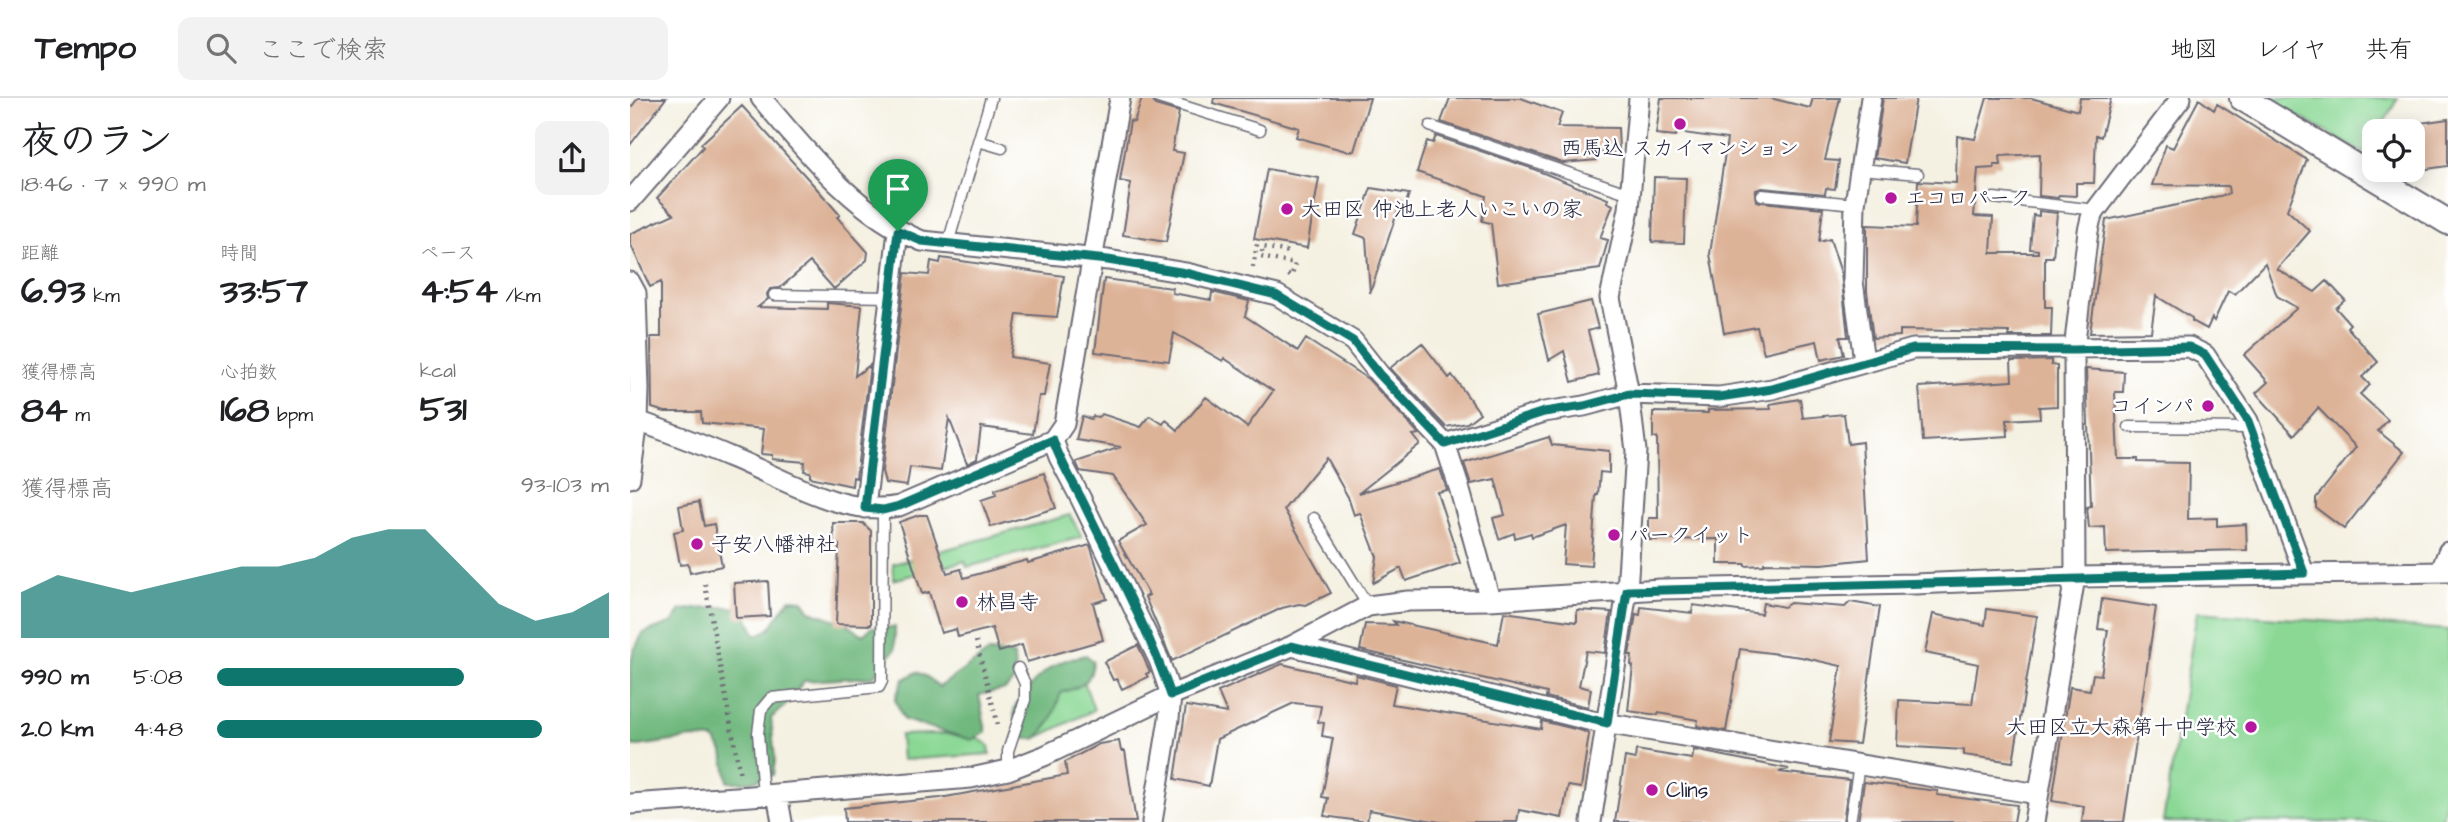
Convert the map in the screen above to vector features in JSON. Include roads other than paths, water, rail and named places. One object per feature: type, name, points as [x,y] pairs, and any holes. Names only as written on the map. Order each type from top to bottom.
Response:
[{"type":"street","points":[[630,201],[719,98]]},
{"type":"street","points":[[761,98],[829,177],[898,231],[922,241],[1108,260],[1186,273],[1276,295],[1353,341],[1379,374],[1445,444],[1460,487],[1490,600]]},
{"type":"street","points":[[634,420],[729,456],[821,497],[874,509],[899,506],[1053,440],[1063,424],[1120,98]]},
{"type":"street","points":[[1591,822],[1627,591],[1636,451],[1629,394],[1610,298],[1630,194],[1639,98]]},
{"type":"street","points":[[1864,361],[1853,281],[1855,204],[1871,98]]},
{"type":"street","points":[[2034,822],[2075,577],[2074,350],[2088,231],[2096,210],[2181,98]]},
{"type":"street","points":[[2242,98],[2448,222]]},
{"type":"street","points":[[874,509],[890,297],[898,231]]},
{"type":"street","points":[[630,282],[636,293],[634,420],[630,478]]},
{"type":"street","points":[[1445,444],[1544,412],[1584,406],[1629,394],[1719,397],[1772,389],[1913,349],[2074,350],[2189,347],[2205,355],[2250,428],[2304,573]]},
{"type":"street","points":[[1053,440],[1159,660],[1171,695],[1152,822]]},
{"type":"street","points":[[630,804],[971,778],[1008,770],[1044,756],[1171,695],[1292,646],[1368,606],[1408,601],[1490,600],[1627,591],[2075,577],[2444,571],[2448,552]]},
{"type":"street","points":[[1292,646],[1607,723],[1780,746],[1859,765],[2038,794]]},
{"type":"street","points":[[761,795],[782,822]]},
{"type":"lane","points":[[948,243],[991,98]]},
{"type":"lane","points":[[1158,98],[1260,130]]},
{"type":"lane","points":[[1430,126],[1630,194]]},
{"type":"lane","points":[[978,141],[1002,148]]},
{"type":"lane","points":[[1859,169],[1918,174]]},
{"type":"lane","points":[[1762,195],[1855,204]]},
{"type":"lane","points":[[1994,198],[2096,210]]},
{"type":"lane","points":[[774,295],[890,297]]},
{"type":"lane","points":[[2129,427],[2250,428]]},
{"type":"lane","points":[[761,795],[758,733],[761,710],[771,698],[878,687],[882,681],[874,509]]},
{"type":"lane","points":[[1314,518],[1368,606]]},
{"type":"lane","points":[[1008,770],[1008,751],[1025,700],[1026,684],[1018,668]]},
{"type":"lane","points":[[1850,822],[1859,765]]},
{"type":"place","name":"西馬込 スカイマンション","points":[[1680,124]]},
{"type":"place","name":"エコロパーク","points":[[1891,198]]},
{"type":"place","name":"大田区 仲池上老人いこいの家","points":[[1287,209]]},
{"type":"place","name":"コインパ","points":[[2208,406]]},
{"type":"place","name":"パークイット","points":[[1614,535]]},
{"type":"place","name":"子安八幡神社","points":[[697,544]]},
{"type":"place","name":"林昌寺","points":[[962,602]]},
{"type":"place","name":"大田区立大森第十中学校","points":[[2251,727]]},
{"type":"place","name":"Clins","points":[[1652,790]]}]
